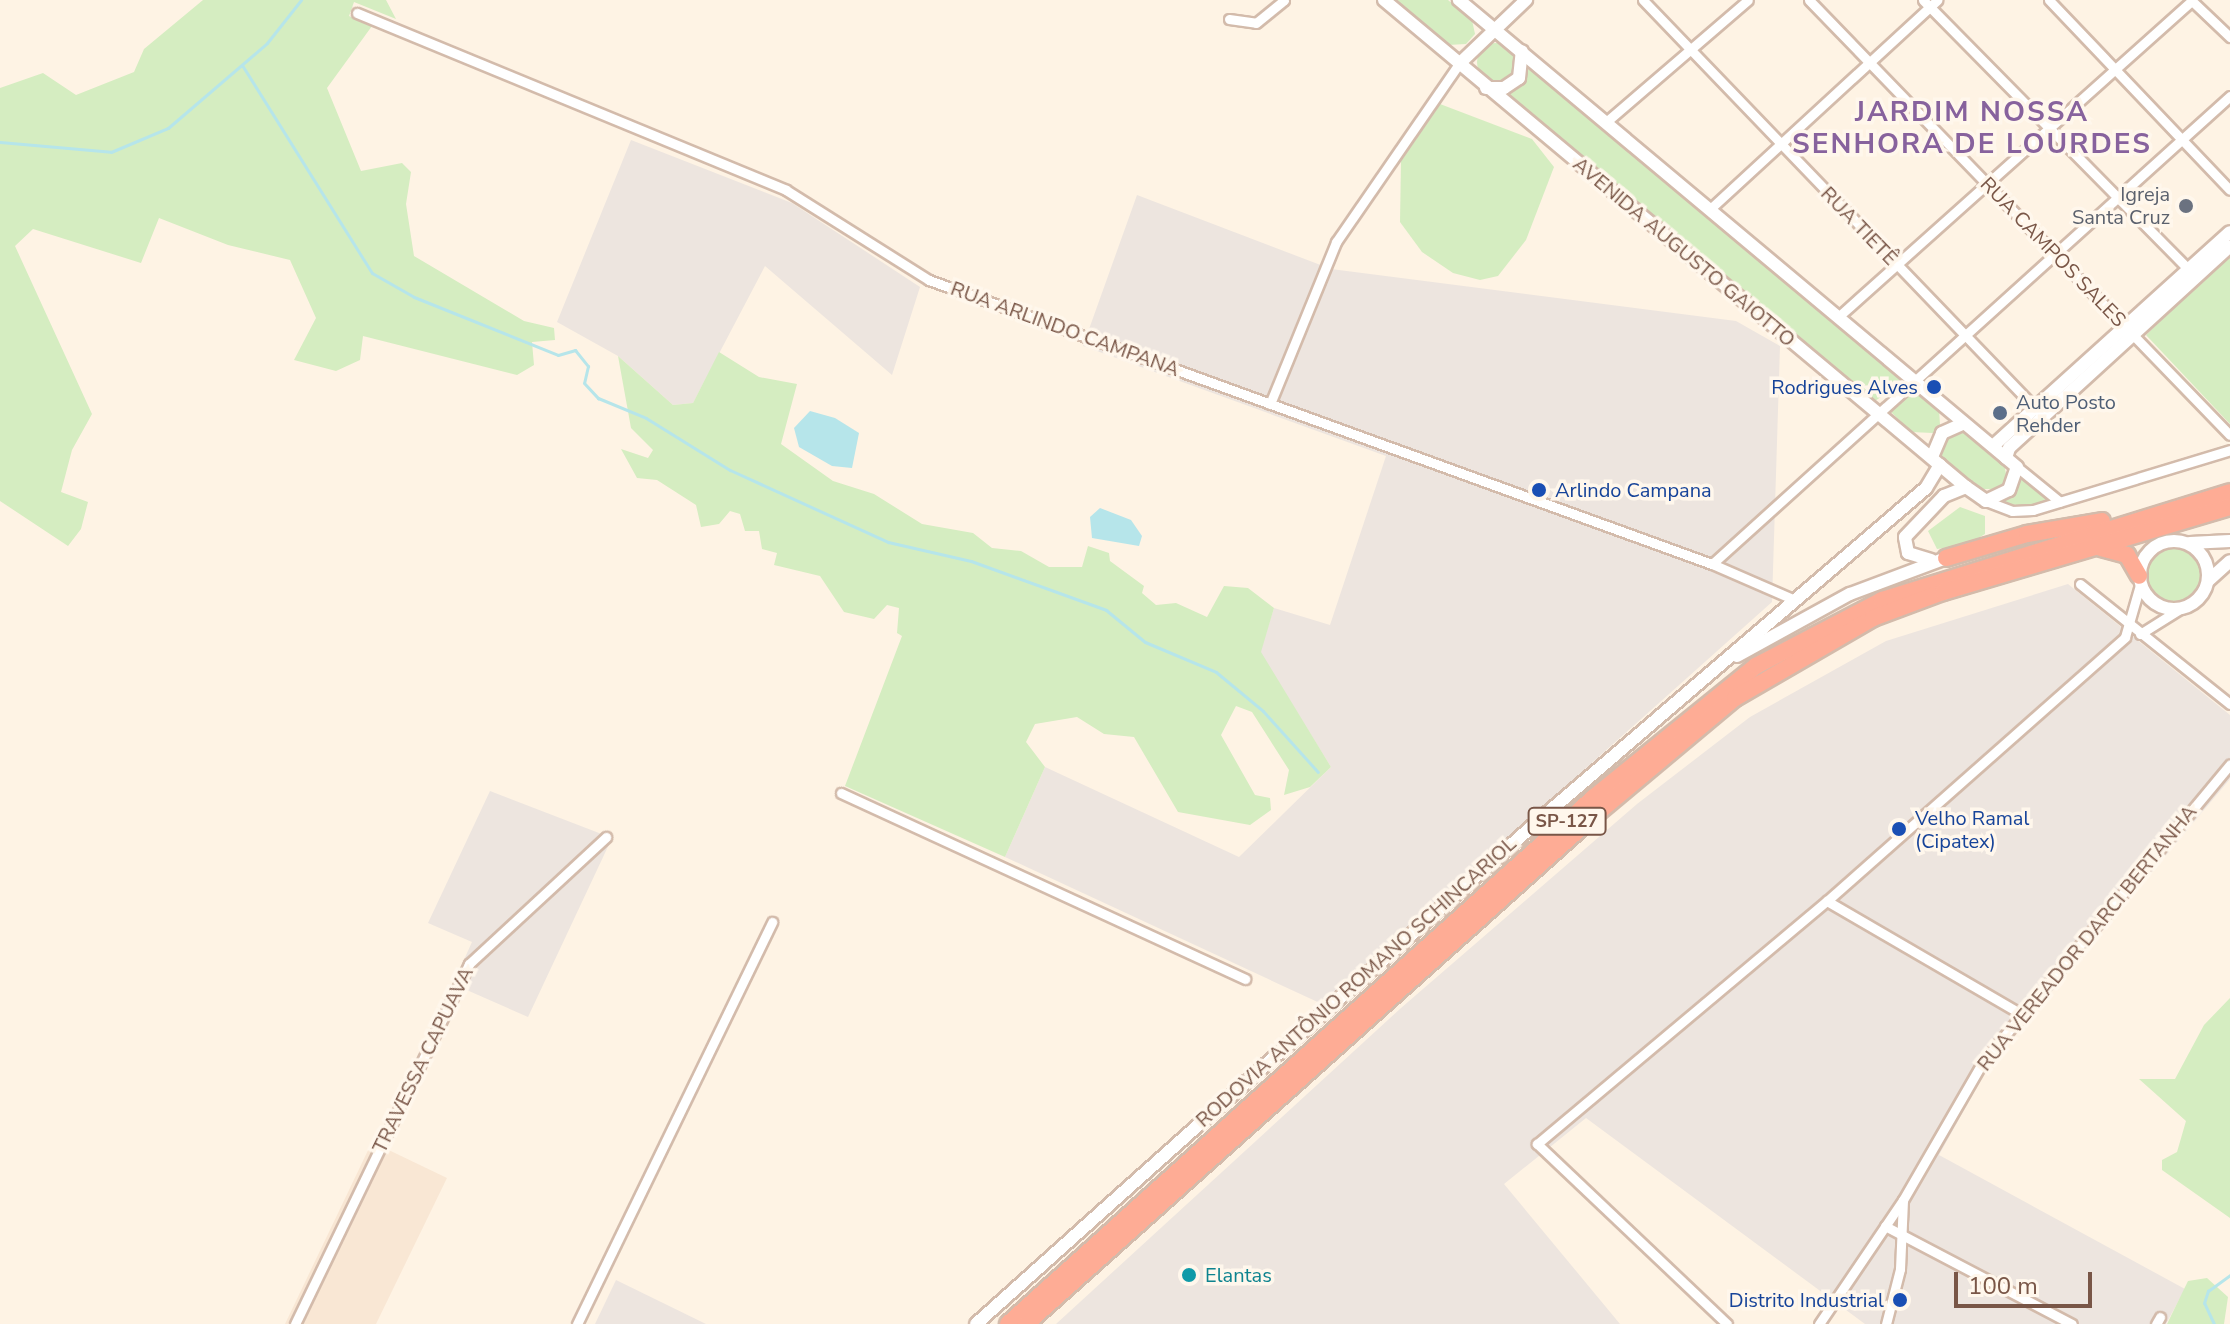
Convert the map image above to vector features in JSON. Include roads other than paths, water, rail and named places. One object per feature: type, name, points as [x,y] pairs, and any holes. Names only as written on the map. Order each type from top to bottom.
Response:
[{"type":"highway","name":"RODOVIA ANTÔNIO ROMANO SCHINCARIOL","points":[[1008,1324],[1593,798],[1756,666],[1882,600],[2230,492]]},
{"type":"highway","name":"RODOVIA ANTÔNIO ROMANO SCHINCARIOL","points":[[1026,1324],[1595,815],[1735,698],[1873,618],[2230,507]]},
{"type":"highway","points":[[1946,558],[2027,534],[2162,512]]},
{"type":"highway","points":[[2096,547],[2127,555],[2139,581]]},
{"type":"street","points":[[1229,19],[1256,23],[1284,0]]},
{"type":"street","name":"AVENIDA AUGUSTO GAIOTTO","points":[[1384,0],[1986,501]]},
{"type":"street","points":[[1459,0],[1499,25],[1522,51],[2060,502]]},
{"type":"street","points":[[1270,404],[1336,242],[1459,64],[1526,0]]},
{"type":"street","name":"RUA TIETÊ","points":[[1643,0],[2039,412]]},
{"type":"street","points":[[1606,122],[1748,0]]},
{"type":"street","name":"RUA CAMPOS SALES","points":[[1809,0],[2230,435]]},
{"type":"street","points":[[2049,0],[2230,190]]},
{"type":"street","points":[[1838,317],[2191,0],[2230,37]]},
{"type":"street","points":[[1710,209],[1869,63],[1930,2],[2192,273]]},
{"type":"street","name":"RUA ARLINDO CAMPANA","points":[[357,13],[786,190],[929,280],[1712,564],[1795,600]]},
{"type":"street","points":[[1486,88],[1512,84],[1523,70],[1522,51]]},
{"type":"street","points":[[1712,564],[2230,96]]},
{"type":"street","points":[[1993,446],[2039,412],[2129,331],[2192,273],[2230,232]]},
{"type":"street","points":[[2192,273],[2230,246]]},
{"type":"street","points":[[2006,458],[2009,448],[2039,412]]},
{"type":"street","points":[[976,1324],[1714,670],[1926,488],[1942,433],[1964,423]]},
{"type":"street","points":[[1986,501],[2012,511],[2060,502],[2230,450]]},
{"type":"street","points":[[1986,501],[2009,490],[2017,467]]},
{"type":"street","points":[[1946,558],[1915,558],[1904,547],[1905,537],[1944,496],[1966,487]]},
{"type":"street","points":[[1727,1324],[1537,1144],[1827,901],[2125,637],[2132,625],[2139,581],[2157,547],[2169,541],[2230,541]]},
{"type":"street","points":[[2190,543],[2206,558],[2209,580]]},
{"type":"street","points":[[1714,670],[1850,594],[1946,558]]},
{"type":"street","points":[[2125,637],[2142,633],[2183,607],[2230,561]]},
{"type":"street","points":[[2139,581],[2157,605],[2183,607]]},
{"type":"street","points":[[2080,584],[2228,699]]},
{"type":"street","name":"RUA VEREADOR DARCI BERTANHA","points":[[1819,1324],[1903,1200],[1971,1079],[2021,1014],[2230,764]]},
{"type":"street","points":[[841,793],[1245,979]]},
{"type":"street","name":"TRAVESSA CAPUAVA","points":[[295,1324],[469,964],[606,837]]},
{"type":"street","points":[[1827,901],[2021,1014]]},
{"type":"street","points":[[577,1324],[772,922]]},
{"type":"street","name":"RUA VEREADOR DARCI BERTANHA","points":[[1886,1324],[1903,1236],[1903,1200]]},
{"type":"street","points":[[1885,1226],[2072,1324]]},
{"type":"water","points":[[810,411],[835,418],[859,433],[852,468],[832,466],[799,447],[794,428]]},
{"type":"water","points":[[1100,508],[1131,520],[1142,536],[1139,546],[1092,538],[1090,517]]},
{"type":"waterway","points":[[0,142],[111,152],[168,128],[267,43],[301,0]]},
{"type":"waterway","points":[[242,65],[372,273],[414,297],[558,355],[575,350],[588,366],[584,383],[598,398],[646,418],[730,470],[888,542],[971,561],[1106,610],[1145,642],[1216,672],[1263,711],[1318,772]]},
{"type":"waterway","points":[[2214,1324],[2204,1303],[2208,1291],[2230,1275]]},
{"type":"place","name":"Igreja Santa Cruz","points":[[2186,206]]},
{"type":"place","name":"Rodrigues Alves","points":[[1934,387]]},
{"type":"place","name":"Auto Posto Rehder","points":[[2000,413]]},
{"type":"place","name":"Arlindo Campana","points":[[1539,490]]},
{"type":"place","name":"Velho Ramal (Cipatex)","points":[[1899,829]]},
{"type":"place","name":"Elantas","points":[[1189,1275]]},
{"type":"place","name":"Distrito Industrial","points":[[1900,1300]]},
{"type":"district","name":"JARDIM NOSSA SENHORA DE LOURDES","points":[[1972,128]]}]
